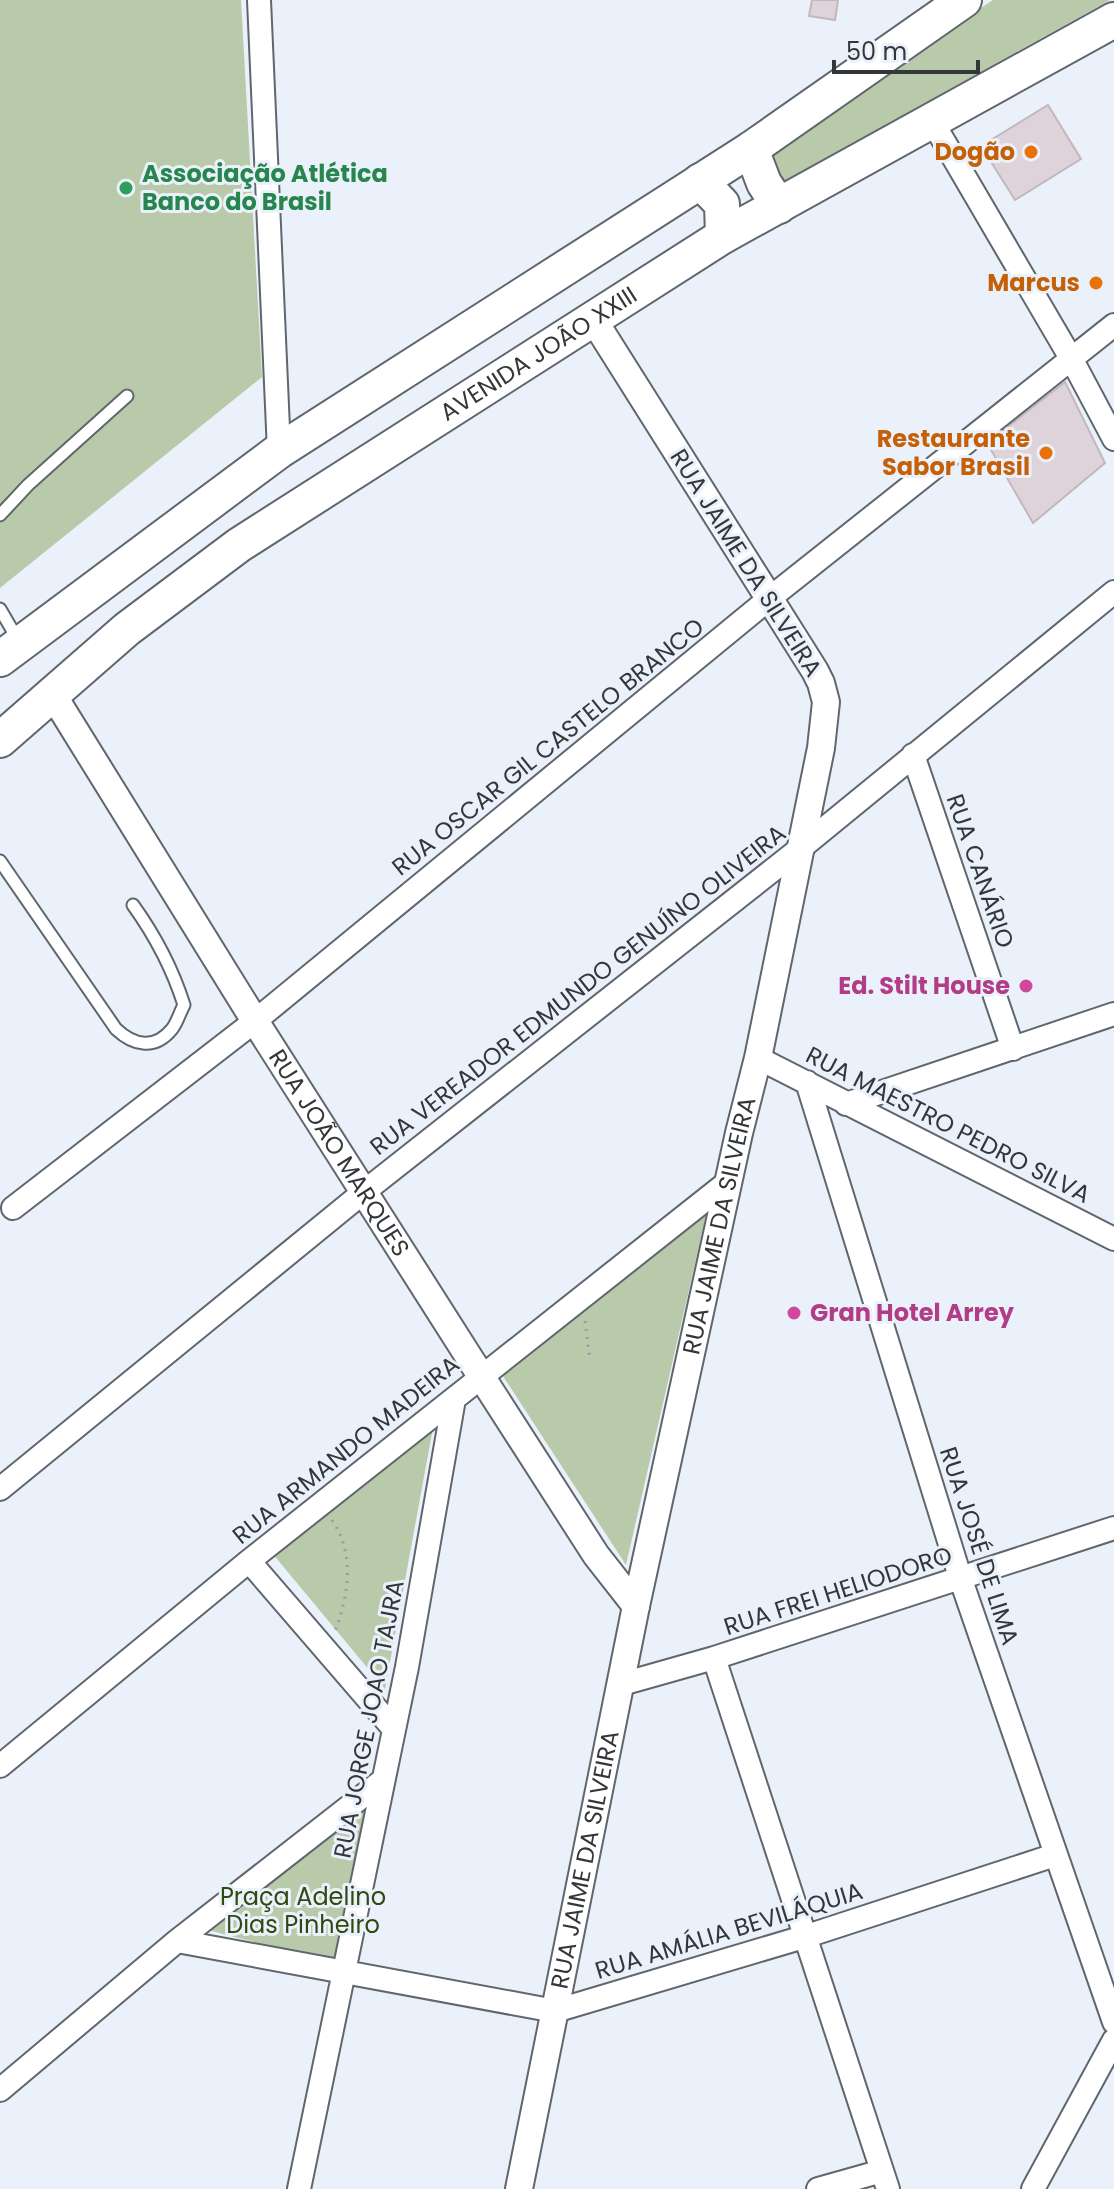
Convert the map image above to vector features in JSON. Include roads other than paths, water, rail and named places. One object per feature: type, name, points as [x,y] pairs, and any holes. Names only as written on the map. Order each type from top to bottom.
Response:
[{"type":"main road","points":[[10,650],[279,451],[751,149],[964,0]]},
{"type":"main road","name":"AVENIDA JOÃO XXIII","points":[[0,740],[127,629],[239,545],[723,236],[1114,20]]},
{"type":"main road","points":[[751,149],[764,183],[779,206]]},
{"type":"main road","points":[[700,181],[722,204],[723,236]]},
{"type":"street","points":[[259,0],[279,451]]},
{"type":"street","points":[[932,121],[1072,360],[1114,439]]},
{"type":"street","name":"RUA JAIME DA SILVEIRA","points":[[519,2189],[636,1606],[802,847],[821,748],[825,692],[770,598],[593,319]]},
{"type":"street","name":"RUA OSCAR GIL CASTELO BRANCO","points":[[13,1208],[255,1021],[770,598],[1114,325]]},
{"type":"street","name":"RUA VEREADOR EDMUNDO GENUÍNO OLIVEIRA","points":[[0,1489],[365,1191],[802,847],[1114,592]]},
{"type":"street","name":"RUA JOÃO MARQUES","points":[[53,695],[255,1021],[481,1376],[596,1555],[636,1606]]},
{"type":"street","name":"RUA CANÁRIO","points":[[913,755],[1013,1049]]},
{"type":"street","points":[[846,1104],[1114,1014]]},
{"type":"street","name":"RUA MAESTRO PEDRO SILVA","points":[[758,1058],[1114,1239]]},
{"type":"street","name":"RUA JOSÉ DE LIMA","points":[[807,1082],[961,1580],[1114,2022]]},
{"type":"street","name":"RUA ARMANDO MADEIRA","points":[[0,1766],[321,1503],[729,1181]]},
{"type":"street","name":"RUA JORGE JOAO TAJRA","points":[[299,2189],[427,1559],[454,1399]]},
{"type":"street","name":"RUA FREI HELIODORO","points":[[622,1684],[961,1580],[1114,1528]]},
{"type":"street","points":[[249,1561],[393,1728]]},
{"type":"street","points":[[714,1658],[885,2180],[818,2189]]},
{"type":"street","points":[[0,2090],[177,1941],[382,1781]]},
{"type":"street","name":"RUA AMÁLIA BEVILÁQUIA","points":[[177,1941],[555,2011],[807,1936],[1055,1855]]},
{"type":"street","points":[[1033,2189],[1114,2040]]},
{"type":"lane","points":[[0,515],[28,485],[127,396]]},
{"type":"lane","points":[[0,609],[10,650]]},
{"type":"lane","points":[[0,861],[116,1029],[129,1041],[150,1044],[172,1029],[184,1005],[174,972],[133,905]]},
{"type":"place","name":"Dogão","points":[[1031,152]]},
{"type":"place","name":"Associação Atlética Banco do Brasil","points":[[126,188]]},
{"type":"place","name":"Marcus","points":[[1096,283]]},
{"type":"place","name":"Restaurante Sabor Brasil","points":[[1046,453]]},
{"type":"place","name":"Ed. Stilt House","points":[[1026,986]]},
{"type":"place","name":"Gran Hotel Arrey","points":[[794,1313]]},
{"type":"park label","name":"Praça Adelino Dias Pinheiro","points":[[303,1911]]}]
